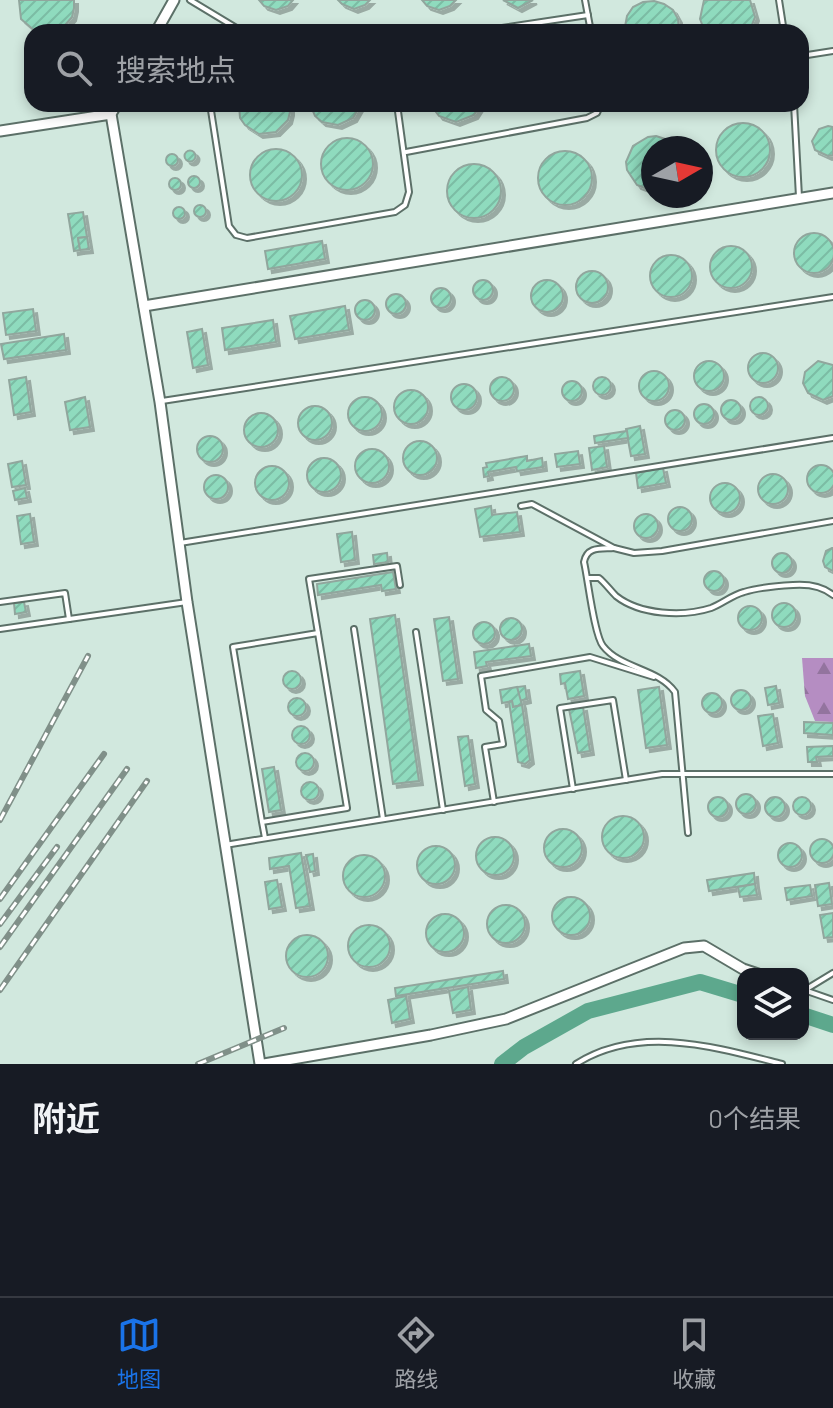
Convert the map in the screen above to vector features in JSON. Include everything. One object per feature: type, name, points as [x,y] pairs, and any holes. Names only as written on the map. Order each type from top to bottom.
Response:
[{"type":"street","points":[[160,24],[174,0]]},
{"type":"street","points":[[1,127],[111,114],[160,402],[187,602],[262,1064],[506,1019],[684,948],[704,946],[741,968]]},
{"type":"street","points":[[144,306],[833,193]]},
{"type":"lane","points":[[190,0],[229,24]]},
{"type":"lane","points":[[585,0],[590,24]]},
{"type":"lane","points":[[779,0],[783,24]]},
{"type":"lane","points":[[528,24],[588,15]]},
{"type":"lane","points":[[809,55],[833,51]]},
{"type":"lane","points":[[211,112],[229,226],[236,235],[247,238],[395,212],[405,205],[409,192],[398,112]]},
{"type":"lane","points":[[405,152],[587,118],[597,112]]},
{"type":"lane","points":[[794,112],[799,200]]},
{"type":"lane","points":[[160,402],[833,297]]},
{"type":"lane","points":[[179,543],[833,438]]},
{"type":"lane","points":[[521,506],[532,504],[614,548],[634,553],[662,551],[833,521]]},
{"type":"lane","points":[[614,548],[591,550],[585,554],[596,632],[602,645],[613,655],[667,681],[675,692],[688,833]]},
{"type":"lane","points":[[262,822],[347,808],[309,579],[397,566],[400,585]]},
{"type":"lane","points":[[588,578],[599,578],[617,597],[629,603],[667,615],[696,613],[758,588],[803,584],[825,589],[833,595]]},
{"type":"lane","points":[[0,602],[65,593],[69,619]]},
{"type":"lane","points":[[0,629],[187,602]]},
{"type":"lane","points":[[354,629],[383,819]]},
{"type":"lane","points":[[416,632],[443,810]]},
{"type":"lane","points":[[265,838],[233,647],[318,633]]},
{"type":"lane","points":[[494,802],[485,747],[503,744],[499,721],[486,710],[481,676],[590,657],[667,681]]},
{"type":"lane","points":[[573,789],[560,708],[613,700],[626,780]]},
{"type":"lane","points":[[225,845],[626,780],[684,774],[833,774]]},
{"type":"lane","points":[[225,845],[383,819]]},
{"type":"lane","points":[[809,987],[833,973]]},
{"type":"lane","points":[[809,992],[833,1000]]},
{"type":"lane","points":[[576,1064],[588,1056],[626,1045],[667,1040],[782,1064]]},
{"type":"green space","points":[[802,658],[833,658],[833,722],[815,721],[805,696]]},
{"type":"building","points":[[19,0],[74,0],[72,17],[66,24],[27,24],[21,19]]},
{"type":"building","points":[[259,0],[293,0],[288,6],[276,10],[264,6]]},
{"type":"building","points":[[338,0],[370,0],[354,9]]},
{"type":"building","points":[[422,0],[456,0],[439,10],[427,6]]},
{"type":"building","points":[[503,0],[533,0],[518,8]]},
{"type":"building","points":[[704,0],[750,0],[755,17],[752,24],[702,24]]},
{"type":"building","points":[[643,2],[664,4],[673,10],[678,24],[626,24],[633,7]]},
{"type":"building","points":[[240,112],[290,112],[288,120],[276,132],[259,134],[240,118]]},
{"type":"building","points":[[313,112],[356,112],[353,118],[338,125],[322,122]]},
{"type":"building","points":[[436,112],[476,112],[456,122]]},
{"type":"building","points":[[743,123],[762,131],[770,150],[762,169],[743,177],[724,169],[716,150],[724,131]]},
{"type":"building","points":[[833,127],[833,155],[828,156],[815,150],[812,141],[819,129]]},
{"type":"building","points":[[347,138],[365,146],[373,164],[365,182],[347,190],[329,182],[321,164],[329,146]]},
{"type":"building","points":[[641,141],[641,186],[627,170],[626,162],[633,146]]},
{"type":"building","points":[[276,149],[295,156],[302,175],[295,194],[276,201],[257,194],[250,175],[257,156]]},
{"type":"building","points":[[190,150],[196,156],[190,162],[184,156]]},
{"type":"building","points":[[565,151],[584,159],[592,178],[584,197],[565,205],[546,197],[538,178],[546,159]]},
{"type":"building","points":[[172,154],[178,160],[172,166],[166,160]]},
{"type":"building","points":[[474,164],[493,172],[501,191],[493,210],[474,218],[455,210],[447,191],[455,172]]},
{"type":"building","points":[[189,177],[199,177],[199,187],[189,187]]},
{"type":"building","points":[[175,178],[181,184],[175,190],[169,184]]},
{"type":"building","points":[[200,205],[206,211],[200,217],[194,211]]},
{"type":"building","points":[[179,207],[185,213],[179,219],[173,213]]},
{"type":"building","points":[[83,212],[87,237],[78,238],[80,250],[74,251],[68,214]]},
{"type":"building","points":[[814,233],[828,239],[834,253],[828,267],[814,273],[800,267],[794,253],[800,239]]},
{"type":"building","points":[[87,237],[89,249],[80,250],[78,238]]},
{"type":"building","points":[[322,241],[325,259],[268,269],[265,251]]},
{"type":"building","points":[[731,246],[746,252],[752,267],[746,282],[731,288],[716,282],[710,267],[716,252]]},
{"type":"building","points":[[671,255],[686,261],[692,276],[686,291],[671,297],[656,291],[650,276],[656,261]]},
{"type":"building","points":[[592,271],[603,276],[608,287],[603,298],[592,303],[581,298],[576,287],[581,276]]},
{"type":"building","points":[[483,280],[490,283],[493,290],[490,297],[483,300],[476,297],[473,290],[476,283]]},
{"type":"building","points":[[547,280],[558,285],[563,296],[558,307],[547,312],[536,307],[531,296],[536,285]]},
{"type":"building","points":[[441,288],[448,291],[451,298],[448,305],[441,308],[434,305],[431,298],[434,291]]},
{"type":"building","points":[[396,294],[403,297],[406,304],[403,311],[396,314],[389,311],[386,304],[389,297]]},
{"type":"building","points":[[365,300],[372,303],[375,310],[372,317],[365,320],[358,317],[355,310],[358,303]]},
{"type":"building","points":[[345,306],[349,330],[295,339],[290,316]]},
{"type":"building","points":[[33,309],[36,331],[6,335],[3,313]]},
{"type":"building","points":[[273,320],[276,342],[225,350],[222,328]]},
{"type":"building","points":[[202,329],[208,365],[193,368],[187,332]]},
{"type":"building","points":[[64,334],[66,350],[4,359],[1,344]]},
{"type":"building","points":[[763,353],[769,354],[777,362],[777,374],[769,382],[763,383],[757,382],[749,374],[748,368],[749,362],[757,354]]},
{"type":"building","points":[[709,361],[715,362],[723,370],[723,382],[715,390],[709,391],[703,390],[695,382],[694,376],[695,370],[703,362]]},
{"type":"building","points":[[818,361],[833,365],[833,396],[823,400],[808,393],[803,383],[805,372]]},
{"type":"building","points":[[654,371],[660,372],[668,380],[668,392],[660,400],[654,401],[648,400],[640,392],[639,386],[640,380],[648,372]]},
{"type":"building","points":[[26,377],[31,412],[14,415],[9,380]]},
{"type":"building","points":[[502,377],[511,380],[514,389],[511,398],[502,401],[493,398],[490,389],[493,380]]},
{"type":"building","points":[[598,377],[606,377],[611,386],[609,393],[598,395],[593,390],[593,382]]},
{"type":"building","points":[[572,381],[579,384],[582,391],[579,398],[572,401],[565,398],[562,391],[565,384]]},
{"type":"building","points":[[464,384],[473,388],[477,397],[473,406],[464,410],[455,406],[451,397],[455,388]]},
{"type":"building","points":[[411,390],[423,395],[428,407],[423,419],[411,424],[399,419],[394,407],[399,395]]},
{"type":"building","points":[[85,397],[90,427],[70,430],[65,402]]},
{"type":"building","points":[[365,397],[377,402],[382,414],[377,426],[365,431],[353,426],[348,414],[353,402]]},
{"type":"building","points":[[755,397],[763,397],[768,406],[766,413],[755,415],[750,410],[750,402]]},
{"type":"building","points":[[727,400],[735,400],[741,410],[735,420],[727,420],[721,414],[721,406]]},
{"type":"building","points":[[704,404],[711,407],[714,414],[711,421],[704,424],[697,421],[694,414],[697,407]]},
{"type":"building","points":[[315,406],[327,411],[332,423],[327,435],[315,440],[303,435],[298,423],[303,411]]},
{"type":"building","points":[[675,410],[682,413],[685,420],[682,427],[675,430],[668,427],[665,420],[668,413]]},
{"type":"building","points":[[261,413],[273,418],[278,430],[273,442],[261,447],[249,442],[244,430],[249,418]]},
{"type":"building","points":[[640,426],[645,454],[631,456],[626,429]]},
{"type":"building","points":[[627,431],[628,438],[595,443],[594,436]]},
{"type":"building","points":[[210,436],[219,440],[223,449],[219,458],[210,462],[201,458],[197,449],[201,440]]},
{"type":"building","points":[[420,441],[432,446],[437,458],[432,470],[420,475],[408,470],[403,458],[408,446]]},
{"type":"building","points":[[604,446],[607,467],[592,470],[589,448]]},
{"type":"building","points":[[372,449],[384,454],[389,466],[384,478],[372,483],[360,478],[355,466],[360,454]]},
{"type":"building","points":[[578,451],[580,464],[557,467],[555,454]]},
{"type":"building","points":[[527,456],[527,461],[542,458],[543,467],[517,471],[516,467],[488,472],[489,476],[484,477],[486,463]]},
{"type":"building","points":[[324,458],[336,463],[341,475],[336,487],[324,492],[312,487],[307,475],[312,463]]},
{"type":"building","points":[[22,461],[26,485],[12,487],[8,464]]},
{"type":"building","points":[[821,465],[831,469],[834,484],[831,489],[821,493],[811,489],[807,479],[811,469]]},
{"type":"building","points":[[272,466],[284,471],[289,483],[284,495],[272,500],[260,495],[255,483],[260,471]]},
{"type":"building","points":[[663,468],[666,483],[638,488],[636,473]]},
{"type":"building","points":[[773,474],[779,475],[787,483],[787,495],[779,503],[773,504],[767,503],[759,495],[758,489],[759,483],[767,475]]},
{"type":"building","points":[[216,475],[227,482],[228,487],[221,498],[216,499],[205,492],[204,487],[211,476]]},
{"type":"building","points":[[725,483],[731,484],[739,492],[739,504],[731,512],[725,513],[719,512],[711,504],[710,498],[711,492],[719,484]]},
{"type":"building","points":[[25,488],[27,498],[15,500],[13,491]]},
{"type":"building","points":[[491,506],[492,515],[517,512],[520,532],[480,537],[475,509]]},
{"type":"building","points":[[680,507],[688,511],[692,519],[688,527],[680,531],[672,527],[668,519],[672,511]]},
{"type":"building","points":[[30,514],[34,542],[21,544],[17,516]]},
{"type":"building","points":[[646,514],[655,517],[658,526],[655,535],[646,538],[637,535],[634,526],[637,517]]},
{"type":"building","points":[[352,532],[355,560],[341,562],[337,534]]},
{"type":"building","points":[[833,548],[833,571],[825,567],[823,561],[826,551]]},
{"type":"building","points":[[387,553],[388,562],[374,564],[373,555]]},
{"type":"building","points":[[782,553],[789,556],[792,563],[789,570],[782,573],[775,570],[772,563],[775,556]]},
{"type":"building","points":[[714,571],[721,574],[724,581],[721,588],[714,591],[707,588],[704,581],[707,574]]},
{"type":"building","points":[[393,572],[396,589],[382,591],[381,585],[318,595],[317,584]]},
{"type":"building","points":[[24,602],[26,612],[15,614],[14,603]]},
{"type":"building","points":[[784,603],[792,607],[796,615],[792,623],[784,627],[776,623],[772,615],[776,607]]},
{"type":"building","points":[[750,606],[761,613],[762,618],[755,629],[750,630],[739,623],[738,618],[745,607]]},
{"type":"building","points":[[395,615],[419,781],[393,784],[370,619]]},
{"type":"building","points":[[449,617],[458,679],[443,681],[434,619]]},
{"type":"building","points":[[511,618],[519,621],[522,629],[519,637],[511,640],[503,637],[500,629],[503,621]]},
{"type":"building","points":[[484,622],[492,625],[495,633],[492,641],[484,644],[476,641],[473,633],[476,625]]},
{"type":"building","points":[[529,644],[531,656],[486,662],[487,666],[476,668],[474,652]]},
{"type":"building","points":[[288,671],[296,671],[301,680],[299,687],[288,689],[283,684],[283,676]]},
{"type":"building","points":[[580,671],[584,696],[568,699],[560,674]]},
{"type":"building","points":[[525,686],[527,699],[519,701],[517,687]]},
{"type":"building","points":[[776,686],[779,703],[768,705],[765,688]]},
{"type":"building","points":[[517,687],[522,705],[513,707],[512,701],[502,703],[500,690]]},
{"type":"building","points":[[659,687],[667,745],[646,748],[638,690]]},
{"type":"building","points":[[741,690],[748,693],[751,700],[748,707],[741,710],[734,707],[731,700],[734,693]]},
{"type":"building","points":[[712,693],[719,696],[722,703],[719,710],[712,713],[705,710],[702,703],[705,696]]},
{"type":"building","points":[[293,698],[301,698],[306,707],[304,714],[293,716],[288,711],[288,703]]},
{"type":"building","points":[[512,701],[513,707],[522,705],[530,760],[525,764],[518,762],[509,702]]},
{"type":"building","points":[[583,707],[590,751],[578,753],[569,709]]},
{"type":"building","points":[[773,714],[778,743],[763,746],[758,716]]},
{"type":"building","points":[[804,722],[833,723],[833,735],[804,733]]},
{"type":"building","points":[[297,726],[305,726],[310,735],[308,742],[297,744],[292,739],[292,731]]},
{"type":"building","points":[[468,736],[475,784],[465,786],[458,737]]},
{"type":"building","points":[[833,746],[833,756],[816,757],[817,762],[808,762],[807,747]]},
{"type":"building","points":[[301,753],[309,753],[314,762],[312,769],[301,771],[296,766],[296,758]]},
{"type":"building","points":[[274,767],[281,810],[269,812],[262,769]]},
{"type":"building","points":[[306,782],[314,782],[319,791],[317,798],[306,800],[301,795],[301,787]]},
{"type":"building","points":[[746,794],[753,797],[756,804],[753,811],[746,814],[739,811],[736,804],[739,797]]},
{"type":"building","points":[[718,797],[725,800],[728,807],[725,814],[718,817],[711,814],[708,807],[711,800]]},
{"type":"building","points":[[775,797],[782,800],[785,807],[782,814],[775,817],[768,814],[765,807],[768,800]]},
{"type":"building","points":[[798,797],[806,797],[811,806],[809,813],[798,815],[793,810],[793,802]]},
{"type":"building","points":[[623,816],[638,822],[644,837],[638,852],[623,858],[608,852],[602,837],[608,822]]},
{"type":"building","points":[[563,829],[577,834],[582,848],[577,862],[563,867],[549,862],[544,848],[549,834]]},
{"type":"building","points":[[495,837],[509,842],[514,856],[509,870],[495,875],[481,870],[476,856],[481,842]]},
{"type":"building","points":[[822,839],[830,843],[834,851],[830,859],[822,863],[814,859],[810,851],[814,843]]},
{"type":"building","points":[[790,843],[801,850],[802,855],[795,866],[790,867],[779,860],[778,855],[785,844]]},
{"type":"building","points":[[436,846],[450,851],[455,865],[450,879],[436,884],[422,879],[417,865],[422,851]]},
{"type":"building","points":[[301,853],[310,906],[296,908],[289,866],[270,869],[269,858]]},
{"type":"building","points":[[313,854],[315,871],[310,872],[306,855]]},
{"type":"building","points":[[364,855],[379,861],[385,876],[379,891],[364,897],[349,891],[343,876],[349,861]]},
{"type":"building","points":[[754,873],[755,884],[709,891],[707,880]]},
{"type":"building","points":[[277,880],[282,907],[269,909],[265,882]]},
{"type":"building","points":[[829,883],[832,904],[818,906],[815,885]]},
{"type":"building","points":[[755,884],[757,895],[740,897],[738,887]]},
{"type":"building","points":[[810,885],[812,896],[787,900],[785,888]]},
{"type":"building","points":[[571,897],[585,902],[590,916],[585,930],[571,935],[557,930],[552,916],[557,902]]},
{"type":"building","points":[[506,905],[520,910],[525,924],[520,938],[506,943],[492,938],[487,924],[492,910]]},
{"type":"building","points":[[833,913],[833,937],[824,938],[820,915]]},
{"type":"building","points":[[445,914],[459,919],[464,933],[459,947],[445,952],[431,947],[426,933],[431,919]]},
{"type":"building","points":[[369,925],[384,931],[390,946],[384,961],[369,967],[354,961],[348,946],[354,931]]},
{"type":"building","points":[[307,935],[322,941],[328,956],[322,971],[307,977],[292,971],[286,956],[292,941]]},
{"type":"building","points":[[503,971],[504,979],[396,996],[395,988]]},
{"type":"building","points":[[468,987],[471,1010],[453,1013],[449,991]]},
{"type":"building","points":[[406,996],[410,1019],[392,1023],[388,1000]]},
{"type":"waterway","points":[[502,1064],[524,1047],[588,1011],[700,982],[737,993]]},
{"type":"waterway","points":[[809,1017],[833,1025]]},
{"type":"railway","points":[[0,820],[88,656]]},
{"type":"railway","points":[[0,899],[104,754]]},
{"type":"railway","points":[[0,947],[127,769]]},
{"type":"railway","points":[[0,990],[147,781]]},
{"type":"railway","points":[[0,924],[57,847]]},
{"type":"railway","points":[[198,1064],[284,1028]]}]
